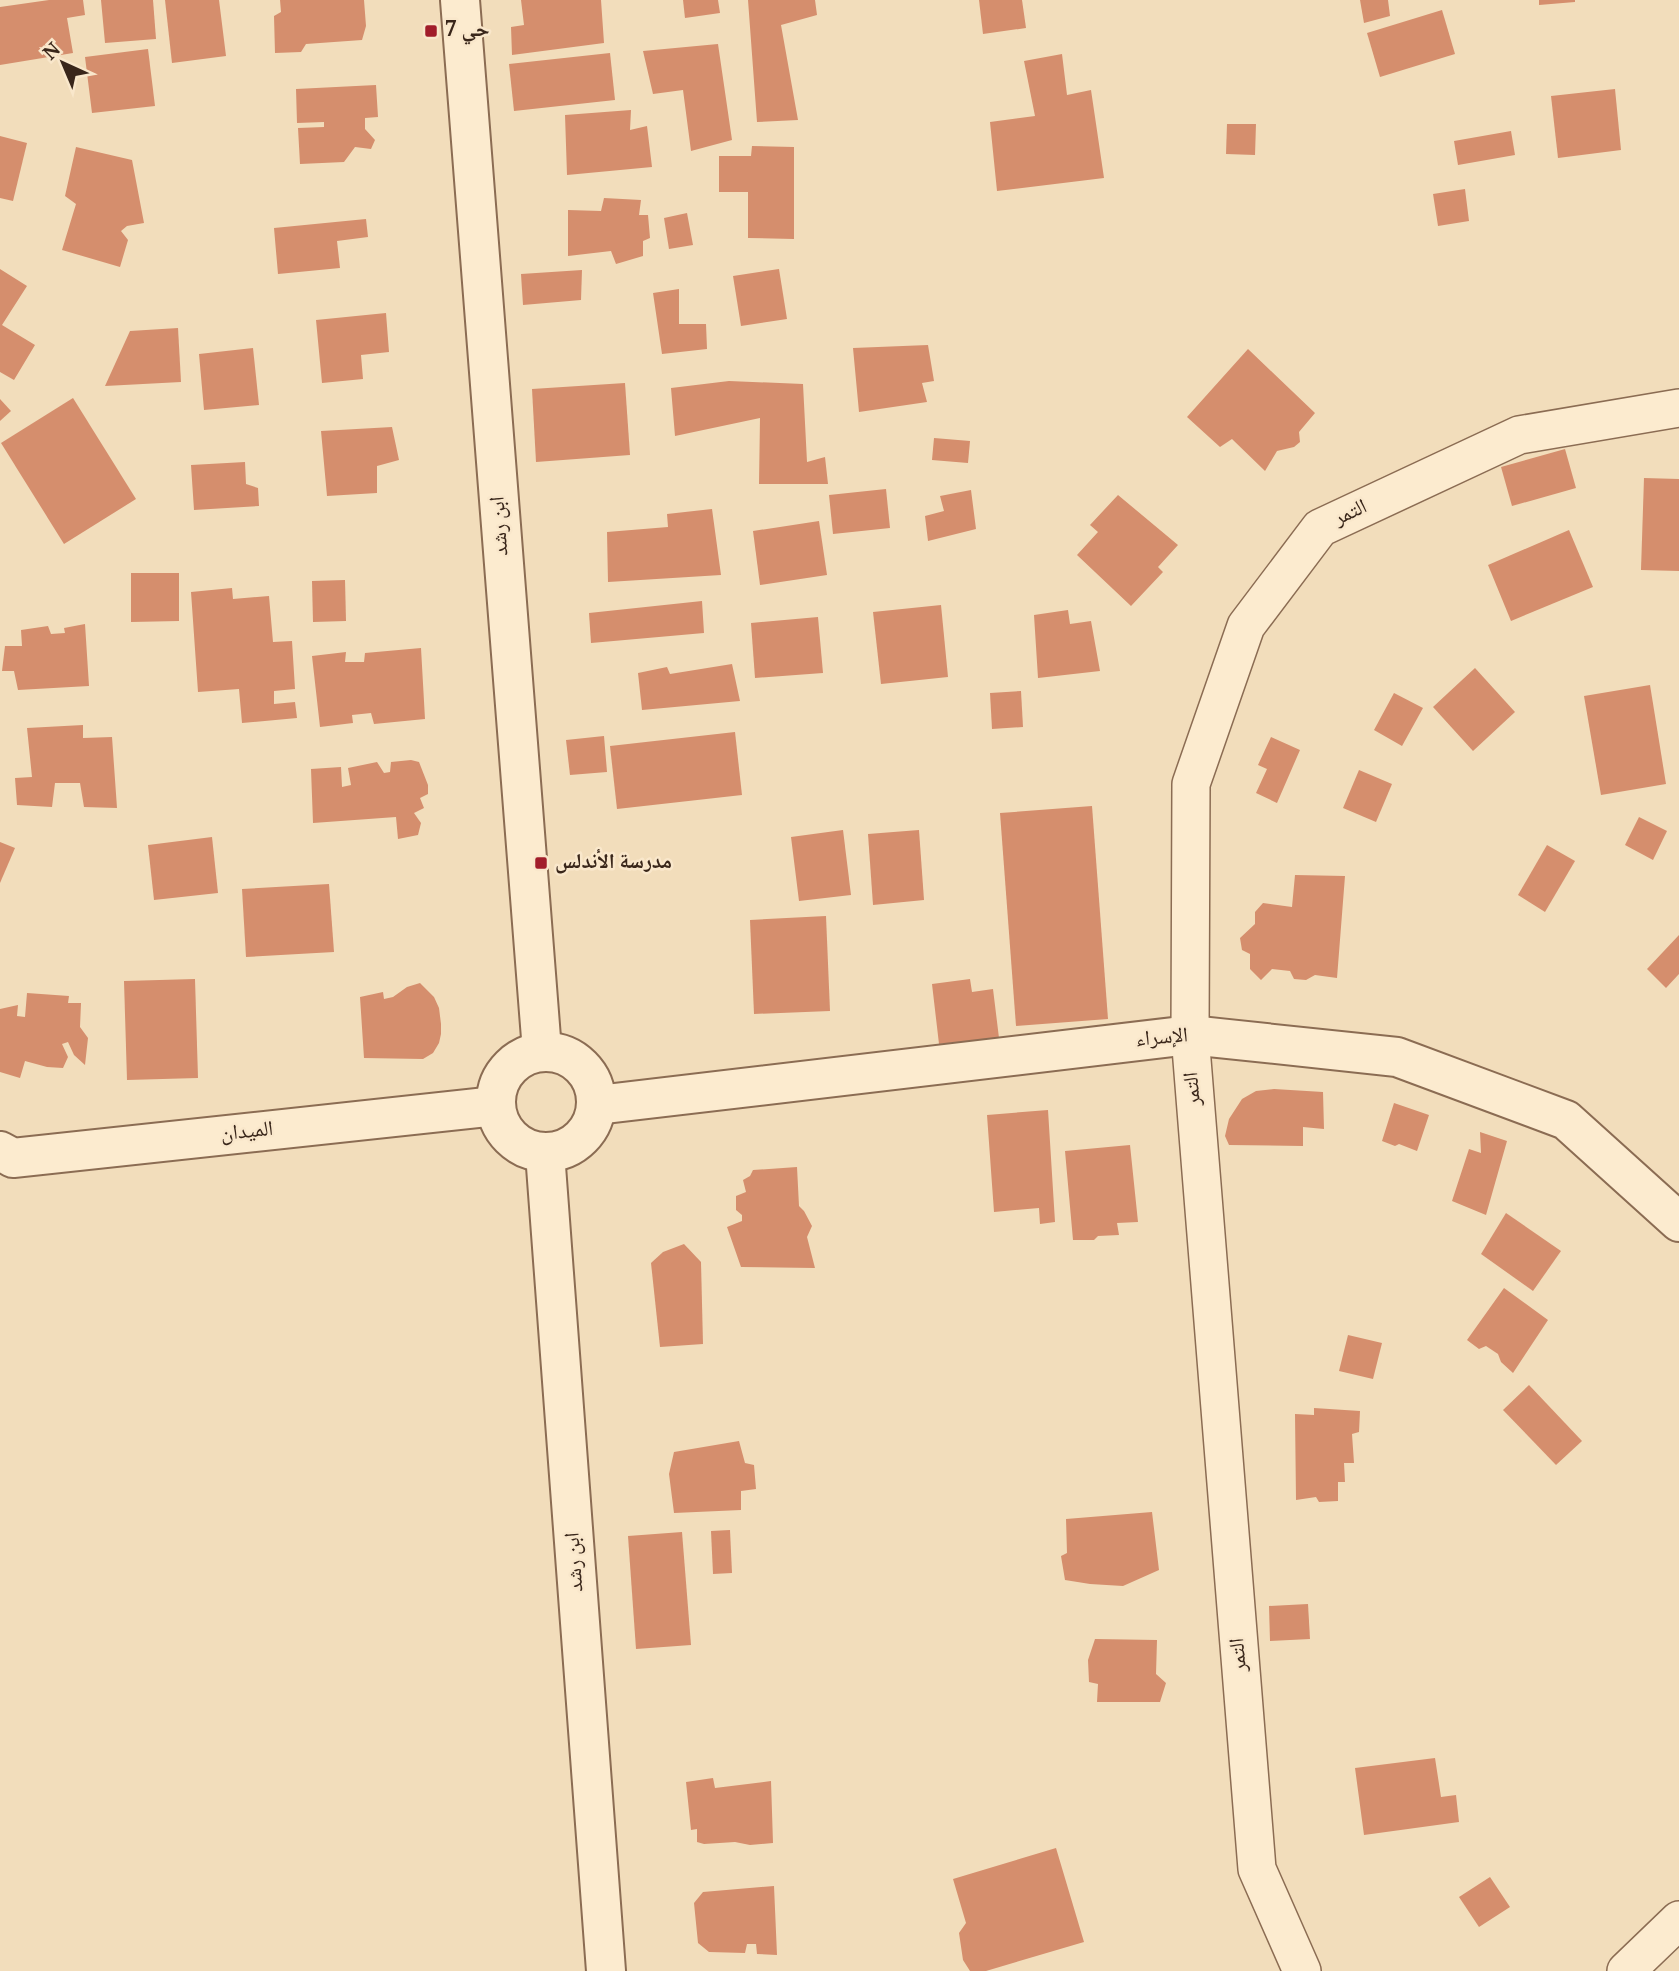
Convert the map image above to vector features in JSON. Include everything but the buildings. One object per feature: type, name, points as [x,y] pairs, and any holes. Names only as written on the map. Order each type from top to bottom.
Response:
[{"type":"street","name":"ابن رشد","points":[[460,0],[542,1051]]},
{"type":"street","name":"التمر","points":[[1302,1971],[1257,1869],[1190,1035],[1191,783],[1246,626],[1320,528],[1519,435],[1679,408]]},
{"type":"street","name":"الإسراء","points":[[597,1105],[1190,1035],[1397,1057],[1566,1119],[1679,1222]]},
{"type":"street","points":[[542,1051],[559,1052],[575,1060],[587,1072],[595,1088],[597,1105],[594,1120],[586,1134],[574,1144],[545,1153],[530,1150],[506,1133],[496,1106],[497,1090],[503,1075],[526,1055],[542,1051]]},
{"type":"street","name":"الميدان","points":[[0,1151],[13,1158],[496,1106]]},
{"type":"street","name":"ابن رشد","points":[[545,1153],[606,1971]]},
{"type":"street","points":[[1626,1971],[1679,1920]]},
{"type":"place","name":"حي 7","points":[[431,31]]},
{"type":"place","name":"مدرسة الأندلس","points":[[541,863]]}]
